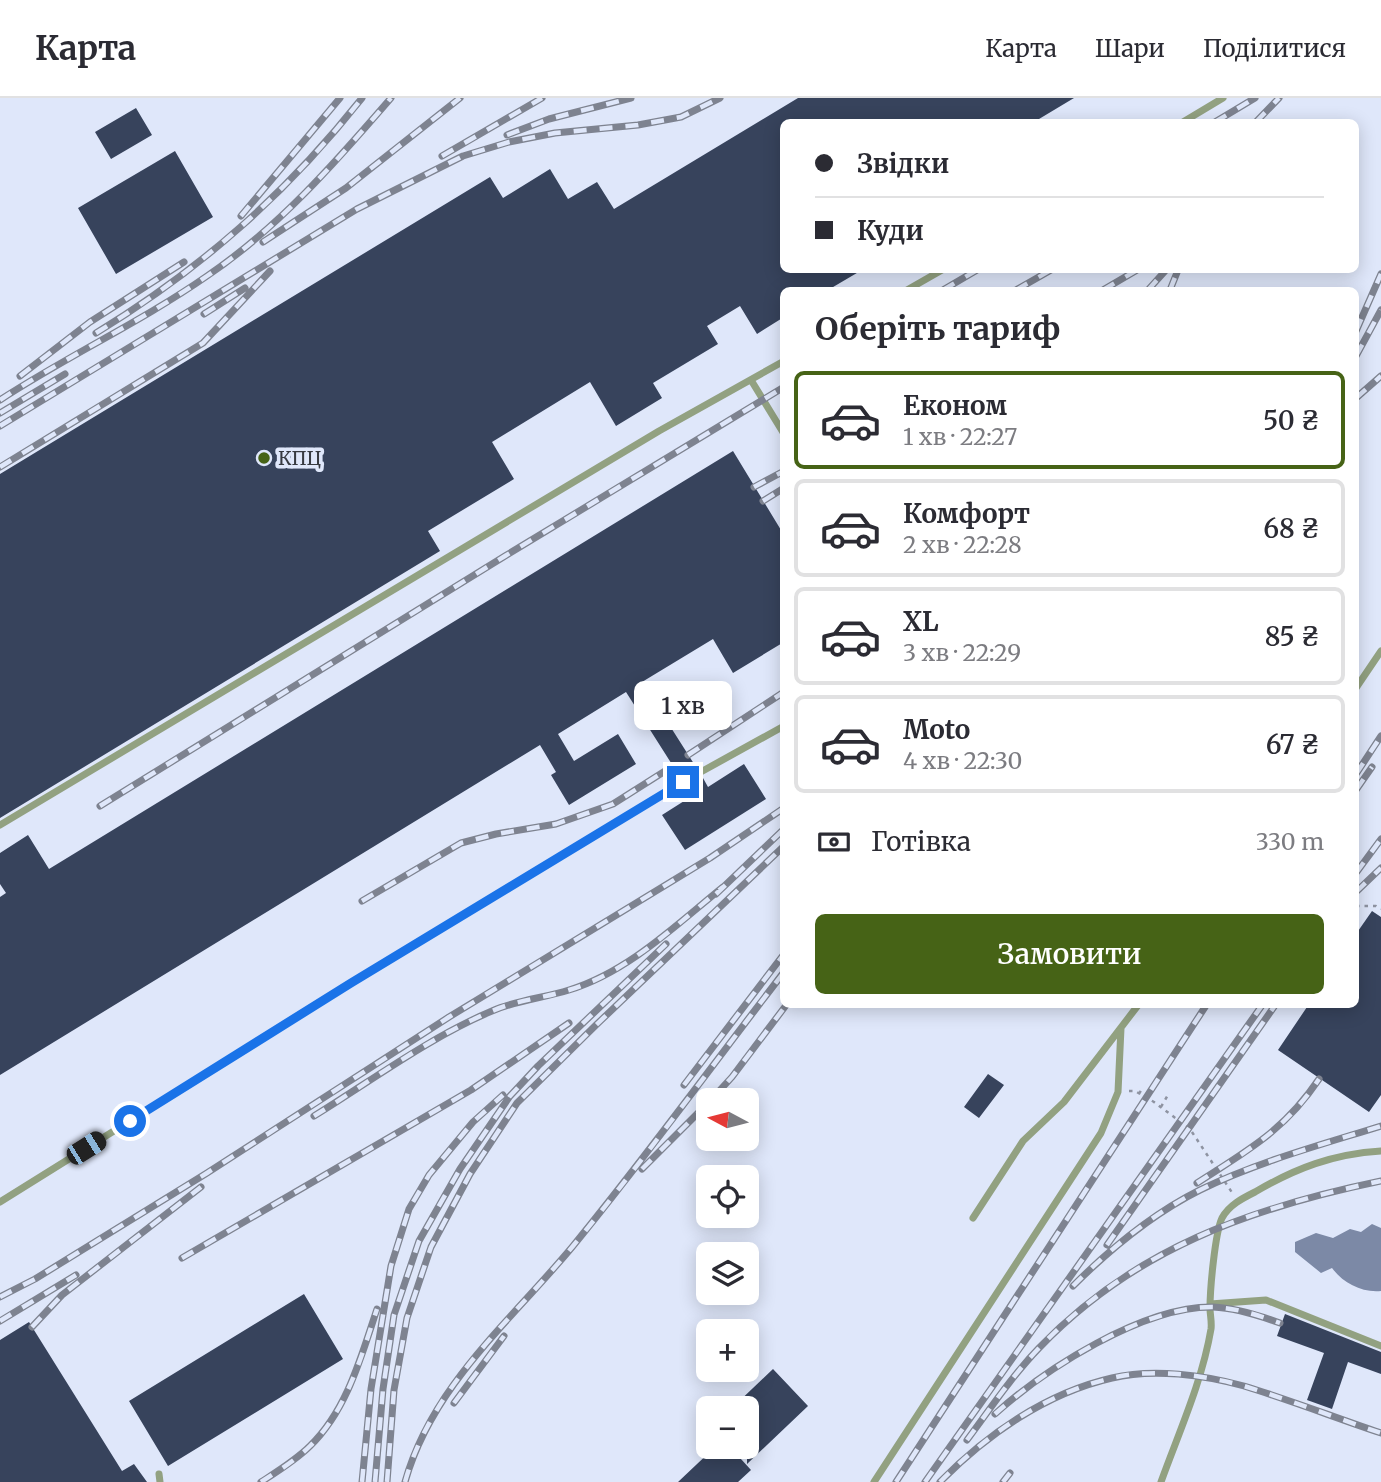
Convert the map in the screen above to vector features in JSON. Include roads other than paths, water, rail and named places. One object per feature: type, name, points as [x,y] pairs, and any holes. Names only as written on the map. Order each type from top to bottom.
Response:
[{"type":"lane","points":[[1188,119],[1223,98]]},
{"type":"lane","points":[[912,287],[937,273]]},
{"type":"lane","points":[[0,825],[659,431],[780,363]]},
{"type":"lane","points":[[751,380],[780,427]]},
{"type":"lane","points":[[1359,684],[1381,651]]},
{"type":"lane","points":[[699,773],[780,728]]},
{"type":"lane","points":[[0,1202],[351,983],[683,782]]},
{"type":"lane","points":[[973,1218],[1023,1141],[1064,1101],[1136,1008]]},
{"type":"lane","points":[[874,1482],[1101,1133],[1118,1092],[1121,1028]]},
{"type":"lane","points":[[1161,1482],[1199,1378],[1212,1327],[1210,1304],[1222,1218],[1238,1201],[1291,1171],[1359,1152],[1381,1151]]},
{"type":"lane","points":[[1210,1304],[1266,1300],[1381,1346]]},
{"type":"water","points":[[1372,1224],[1381,1228],[1381,1291],[1353,1286],[1332,1268],[1321,1273],[1295,1252],[1295,1242],[1316,1233],[1333,1238],[1350,1229],[1361,1232]]},
{"type":"railway","points":[[241,216],[340,98]]},
{"type":"railway","points":[[96,333],[171,283],[240,228],[303,166],[362,98]]},
{"type":"railway","points":[[0,400],[156,309],[233,257],[305,193],[391,98]]},
{"type":"railway","points":[[263,242],[346,188],[460,98]]},
{"type":"railway","points":[[442,156],[542,98]]},
{"type":"railway","points":[[507,135],[549,119],[631,98]]},
{"type":"railway","points":[[0,426],[357,209],[463,156],[509,142],[555,133],[638,125],[681,117],[720,98]]},
{"type":"railway","points":[[1220,119],[1255,98]]},
{"type":"railway","points":[[1259,119],[1279,98]]},
{"type":"railway","points":[[20,376],[90,322],[184,262]]},
{"type":"railway","points":[[0,467],[203,343],[270,271]]},
{"type":"railway","points":[[948,287],[972,273]]},
{"type":"railway","points":[[1021,287],[1046,273]]},
{"type":"railway","points":[[1108,287],[1132,273]]},
{"type":"railway","points":[[1151,287],[1163,273]]},
{"type":"railway","points":[[1171,287],[1177,273]]},
{"type":"railway","points":[[1359,324],[1381,274]]},
{"type":"railway","points":[[204,314],[245,288]]},
{"type":"railway","points":[[1359,350],[1381,310]]},
{"type":"railway","points":[[0,413],[65,374]]},
{"type":"railway","points":[[1359,395],[1381,376]]},
{"type":"railway","points":[[100,806],[780,389]]},
{"type":"railway","points":[[754,487],[780,473]]},
{"type":"railway","points":[[763,501],[780,490]]},
{"type":"railway","points":[[688,755],[780,695]]},
{"type":"railway","points":[[1359,769],[1381,736]]},
{"type":"railway","points":[[362,901],[461,843],[556,824],[613,804],[673,766]]},
{"type":"railway","points":[[1359,786],[1372,767]]},
{"type":"railway","points":[[0,1297],[35,1279],[207,1173],[449,1017],[710,858],[780,811]]},
{"type":"railway","points":[[716,894],[780,833]]},
{"type":"railway","points":[[1359,869],[1381,839]]},
{"type":"railway","points":[[387,1482],[394,1390],[407,1318],[431,1247],[470,1174],[517,1103],[780,850]]},
{"type":"railway","points":[[1359,889],[1381,868]]},
{"type":"railway","points":[[314,1116],[423,1046],[469,1022],[511,1004],[569,990],[611,972],[669,932],[723,887]]},
{"type":"railway","points":[[375,1482],[383,1389],[394,1315],[419,1241],[460,1169],[510,1096],[666,944]]},
{"type":"railway","points":[[684,1085],[780,959]]},
{"type":"railway","points":[[405,1482],[417,1447],[454,1384],[573,1246],[780,977]]},
{"type":"railway","points":[[722,1088],[784,1008]]},
{"type":"railway","points":[[896,1482],[1204,1008]]},
{"type":"railway","points":[[925,1482],[1260,1008]]},
{"type":"railway","points":[[1107,1245],[1273,1008]]},
{"type":"railway","points":[[182,1258],[471,1090],[569,1023]]},
{"type":"railway","points":[[1197,1183],[1264,1138],[1292,1113],[1319,1079]]},
{"type":"railway","points":[[362,1482],[371,1389],[391,1266],[409,1209],[429,1175],[473,1122],[503,1095]]},
{"type":"railway","points":[[642,1169],[696,1115]]},
{"type":"railway","points":[[1073,1286],[1132,1233],[1182,1199],[1266,1162],[1381,1126]]},
{"type":"railway","points":[[967,1440],[1010,1381],[1039,1348],[1114,1284],[1154,1259],[1240,1220],[1286,1205],[1381,1181]]},
{"type":"railway","points":[[32,1327],[62,1295],[201,1187]]},
{"type":"railway","points":[[0,1321],[76,1275]]},
{"type":"railway","points":[[995,1414],[1067,1360],[1096,1343],[1156,1317],[1186,1309],[1213,1307],[1247,1312],[1280,1323]]},
{"type":"railway","points":[[261,1482],[305,1451],[334,1416],[351,1382],[377,1309]]},
{"type":"railway","points":[[454,1403],[504,1336]]},
{"type":"railway","points":[[940,1482],[997,1432],[1041,1405],[1088,1385],[1144,1373],[1178,1374],[1229,1382],[1381,1433]]},
{"type":"railway","points":[[1003,1482],[1010,1473]]},
{"type":"place","name":"КПЦ","points":[[264,458]]}]
